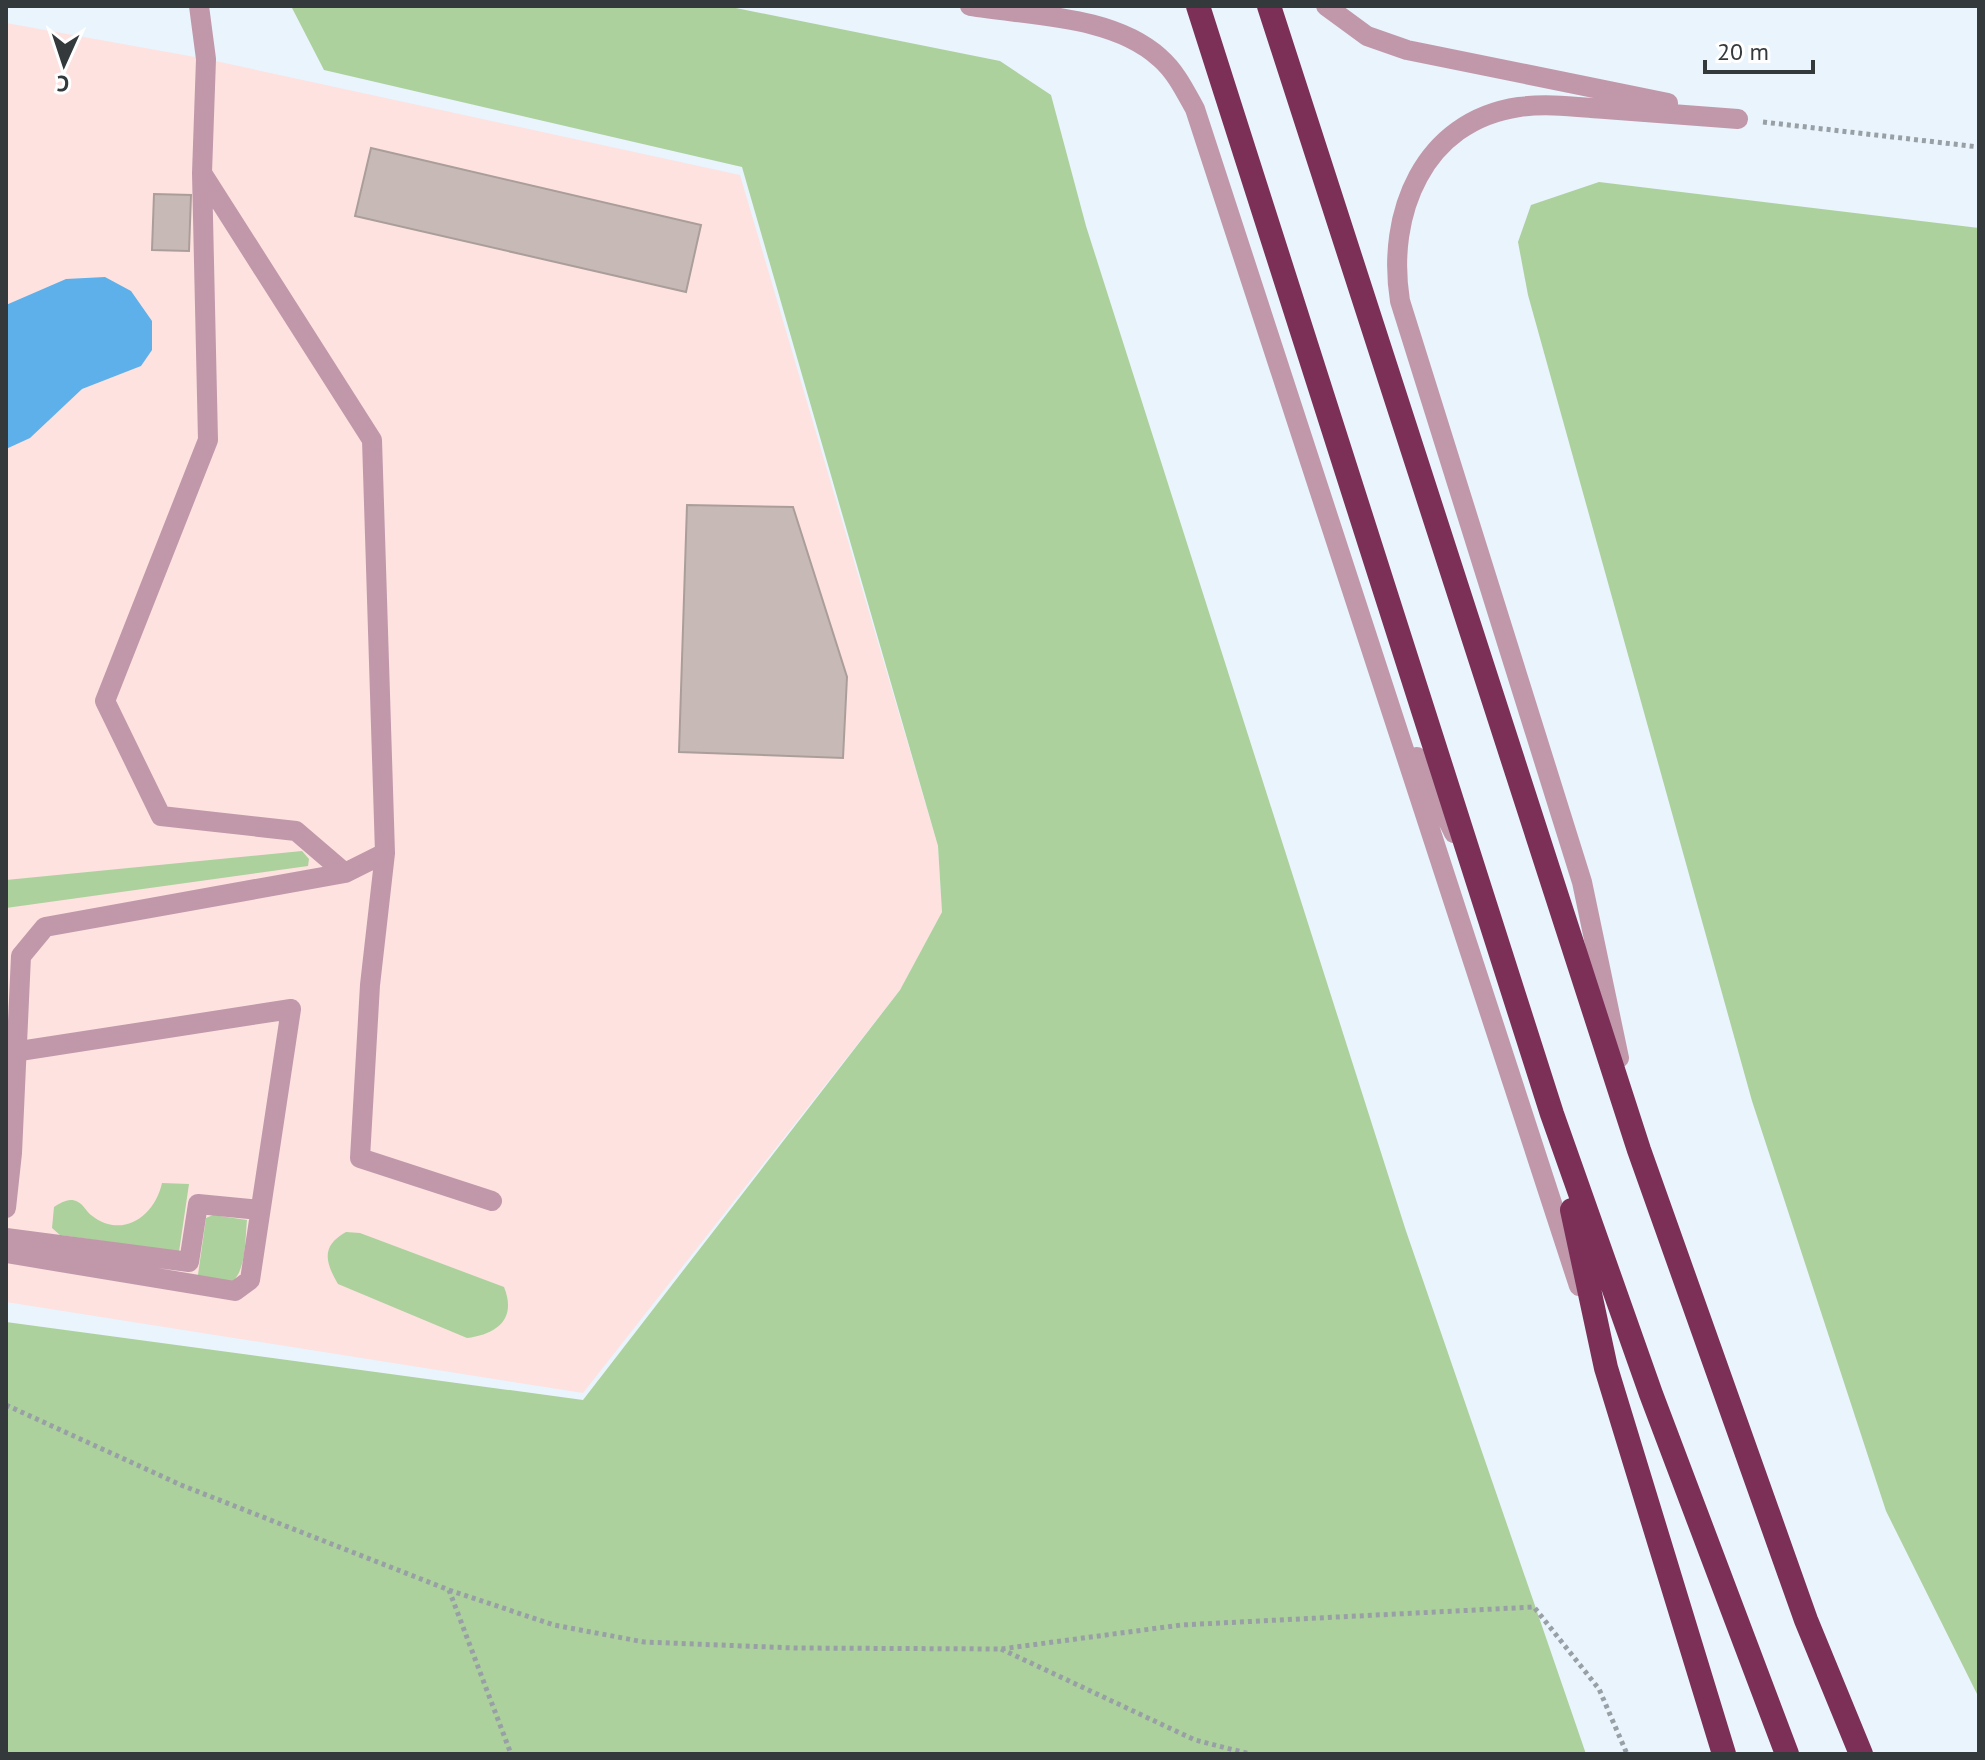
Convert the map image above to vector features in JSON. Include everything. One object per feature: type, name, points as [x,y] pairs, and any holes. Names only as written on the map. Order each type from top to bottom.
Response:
[{"type":"highway","points":[[1198,6],[1552,1114],[1656,1409],[1787,1754]]},
{"type":"highway","points":[[1269,6],[1639,1150],[1806,1620],[1861,1754]]},
{"type":"highway","points":[[1552,1114],[1606,1368],[1724,1754]]},
{"type":"lane","points":[[199,6],[206,59],[202,173],[208,440],[105,701],[161,816],[296,831],[345,873]]},
{"type":"lane","points":[[970,6],[1091,25],[1128,37],[1160,57],[1179,80],[1195,109],[1606,1368]]},
{"type":"lane","points":[[1326,6],[1367,36],[1407,50],[1738,119]]},
{"type":"lane","points":[[1639,1150],[1582,882],[1400,301],[1396,273],[1397,238],[1416,177],[1432,153],[1457,133],[1490,116],[1518,107],[1555,105],[1738,119]]},
{"type":"lane","points":[[202,173],[372,440],[385,853],[370,985],[360,1158],[492,1201]]},
{"type":"lane","points":[[1385,693],[1479,884]]},
{"type":"lane","points":[[6,1208],[12,1052],[21,956],[45,927],[345,873],[385,853]]},
{"type":"lane","points":[[6,1253],[235,1291],[250,1280],[291,1009],[12,1052]]},
{"type":"lane","points":[[6,1238],[189,1262],[198,1204],[260,1210]]},
{"type":"path","points":[[1738,119],[1979,147]]},
{"type":"path","points":[[6,1405],[181,1485],[449,1590],[554,1625],[644,1642],[794,1648],[1001,1649],[1181,1625],[1534,1607],[1599,1689],[1627,1754]]},
{"type":"path","points":[[449,1590],[511,1754]]},
{"type":"path","points":[[1001,1649],[1195,1740],[1250,1754]]},
{"type":"shaded area","points":[[6,23],[206,59],[740,175],[938,846],[942,912],[900,990],[583,1393],[6,1302]]},
{"type":"green space","points":[[291,6],[726,6],[1000,61],[1051,95],[1086,226],[1406,1231],[1586,1754],[6,1754],[6,1322],[583,1400],[900,990],[942,912],[938,846],[742,167],[324,70]]},
{"type":"green space","points":[[1599,182],[1979,228],[1979,1698],[1886,1511],[1752,1101],[1528,295],[1518,242],[1531,205]]},
{"type":"green space","points":[[302,851],[309,859],[308,866],[6,908],[6,880]]},
{"type":"green space","points":[[162,1183],[189,1184],[179,1252],[60,1235],[52,1228],[54,1207],[68,1200],[80,1203],[103,1222],[125,1225],[136,1221],[152,1205]]},
{"type":"green space","points":[[213,1215],[247,1220],[241,1268],[232,1282],[224,1285],[197,1282],[206,1218]]},
{"type":"green space","points":[[346,1232],[360,1233],[504,1287],[508,1308],[506,1316],[495,1329],[467,1338],[338,1284],[330,1269],[328,1255],[332,1243]]},
{"type":"water","points":[[105,277],[131,291],[152,321],[152,350],[141,366],[82,389],[30,438],[6,449],[6,305],[66,279]]},
{"type":"building","points":[[371,148],[701,225],[686,292],[355,216]]},
{"type":"building","points":[[154,194],[191,195],[189,251],[152,250]]},
{"type":"building","points":[[687,505],[793,507],[847,677],[843,758],[679,752]]}]
